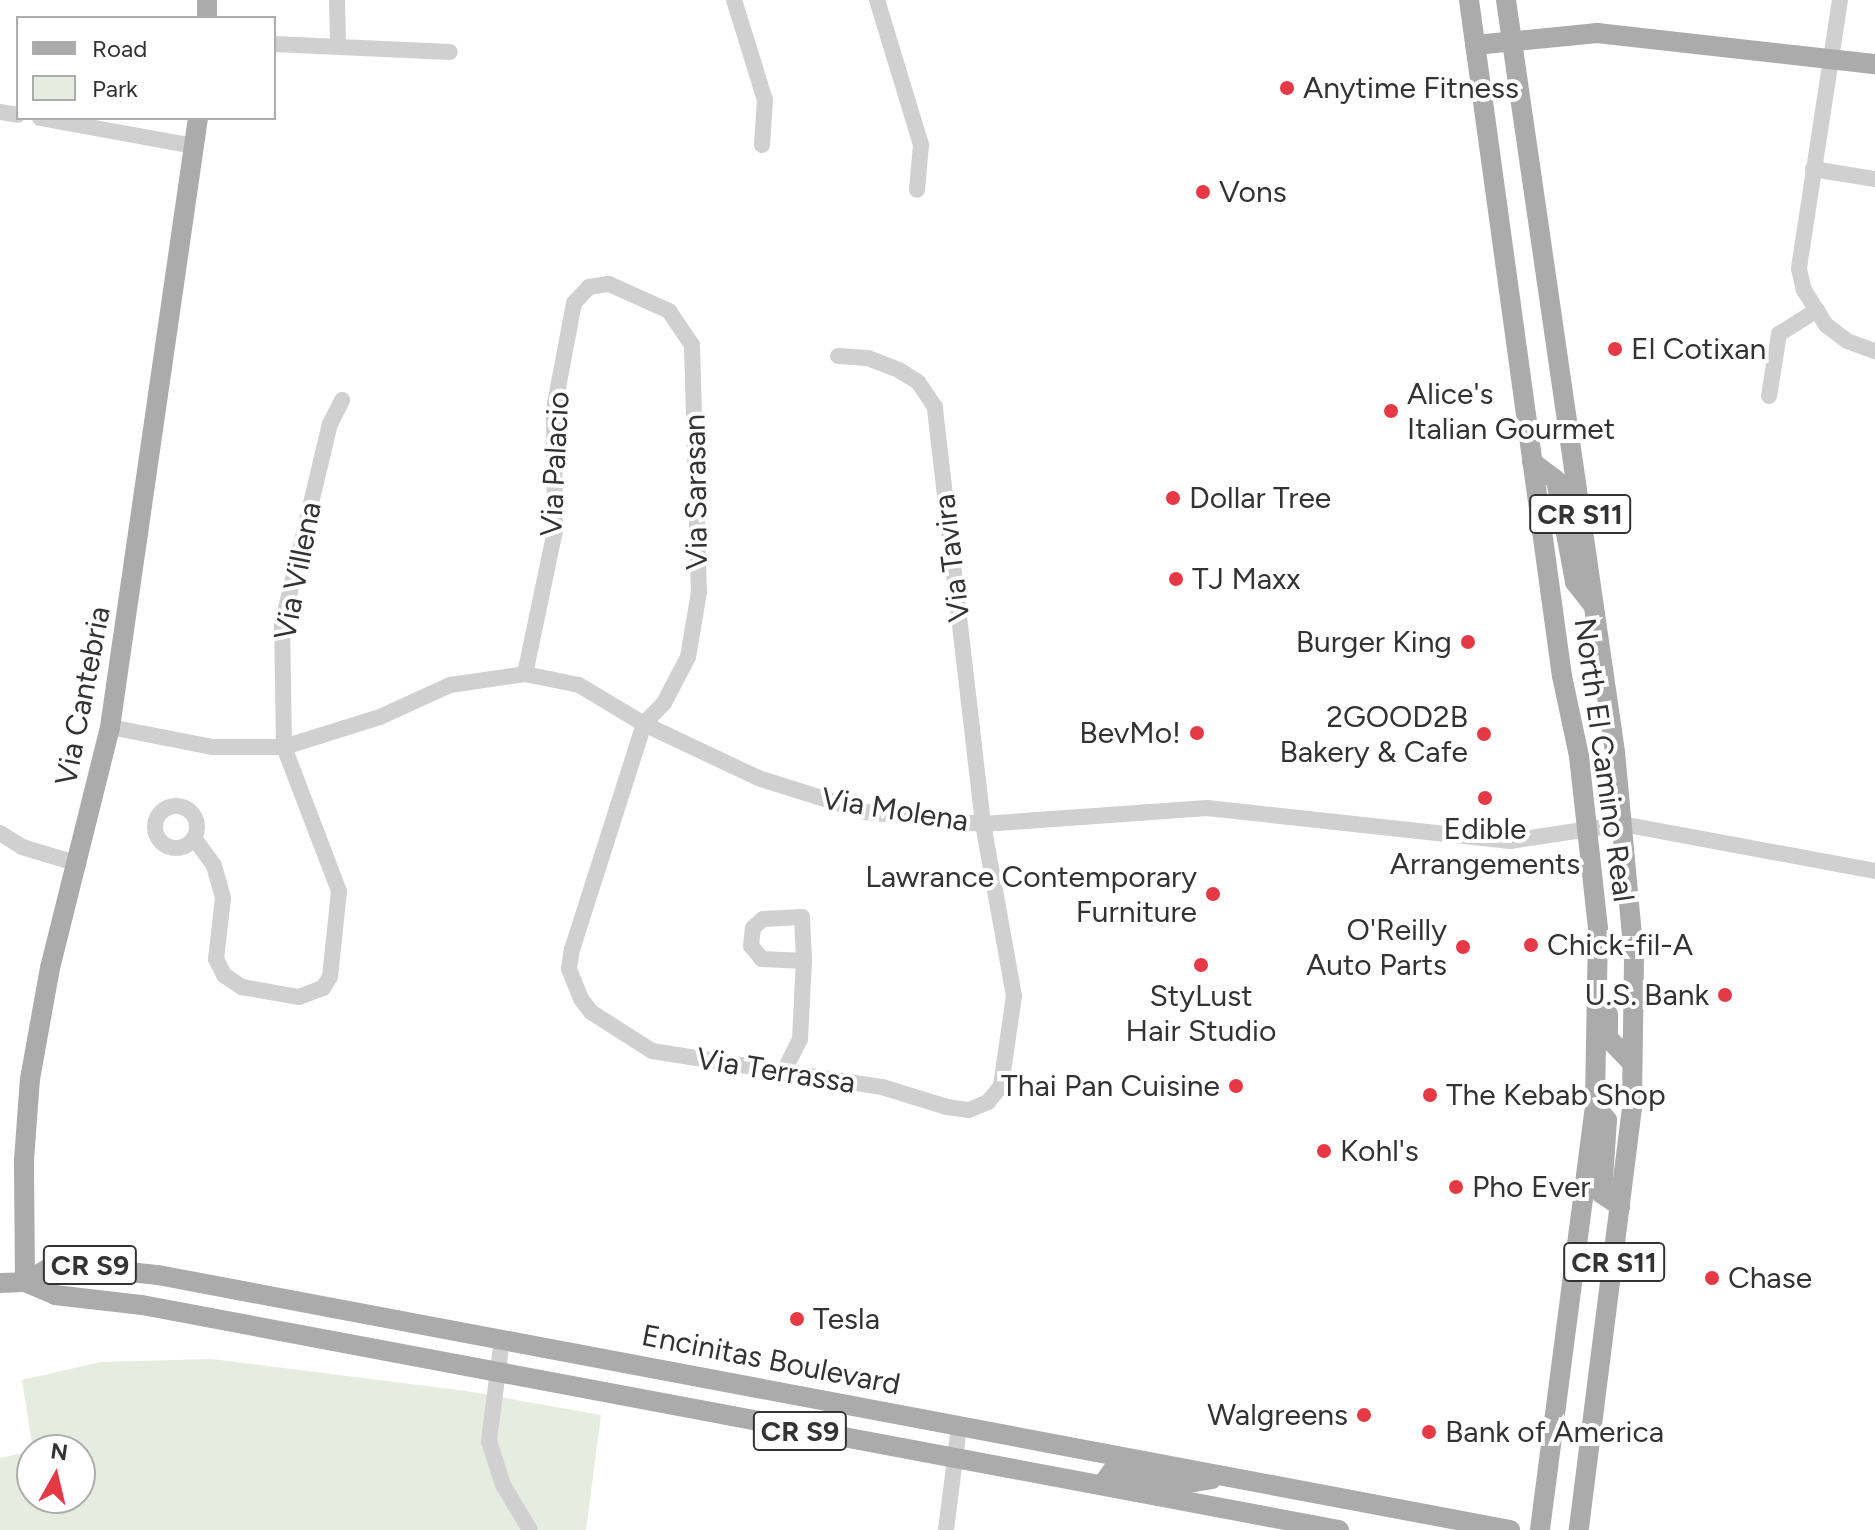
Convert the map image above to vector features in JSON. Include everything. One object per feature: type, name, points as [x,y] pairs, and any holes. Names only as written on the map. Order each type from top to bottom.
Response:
[{"type":"main road","name":"North El Camino Real","points":[[1469,0],[1532,462],[1588,829],[1596,904],[1595,1106],[1540,1530]]},
{"type":"main road","name":"North El Camino Real","points":[[1506,0],[1593,605],[1622,824],[1634,958],[1631,1062],[1620,1206],[1579,1530]]},
{"type":"main road","points":[[1475,45],[1597,33],[1875,64]]},
{"type":"main road","name":"Via Cantebria","points":[[25,1282],[30,1079],[50,968],[79,864],[110,727],[198,120]]},
{"type":"main road","points":[[1532,462],[1556,480],[1575,582],[1593,605]]},
{"type":"main road","points":[[1596,904],[1607,932],[1608,1038],[1631,1062]]},
{"type":"main road","points":[[1595,1106],[1607,1120],[1602,1194],[1620,1206]]},
{"type":"main road","name":"Encinitas Boulevard","points":[[25,1282],[56,1264],[94,1265],[1510,1530]]},
{"type":"main road","name":"Encinitas Boulevard","points":[[0,1283],[25,1282],[55,1295],[142,1305],[1339,1530]]},
{"type":"main road","points":[[1102,1485],[1113,1470],[1187,1483],[1228,1476]]},
{"type":"street","points":[[337,0],[338,45]]},
{"type":"street","points":[[734,0],[765,100],[762,145]]},
{"type":"street","points":[[877,0],[921,145],[917,190]]},
{"type":"street","points":[[1840,0],[1799,269],[1804,290],[1817,310],[1847,341],[1875,351]]},
{"type":"street","points":[[276,44],[450,52]]},
{"type":"street","points":[[51,120],[194,146]]},
{"type":"street","points":[[1813,169],[1875,179]]},
{"type":"street","name":"Via Palacio","points":[[525,674],[555,530],[554,409],[574,303],[589,287],[617,288]]},
{"type":"street","name":"Via Sarasan","points":[[617,288],[669,311],[692,345],[699,592],[688,657],[664,703],[644,724]]},
{"type":"street","points":[[1769,396],[1779,334],[1817,310]]},
{"type":"street","name":"Via Tavira","points":[[838,356],[867,358],[899,370],[918,382],[935,407],[983,824]]},
{"type":"street","name":"Via Villena","points":[[194,838],[214,866],[223,898],[216,959],[224,975],[242,987],[299,997],[323,988],[330,977],[339,891],[333,864],[292,777],[284,747],[282,625],[330,424],[342,400]]},
{"type":"street","name":"Via Molena","points":[[110,727],[213,747],[284,747],[380,717],[450,685],[525,674],[579,685],[644,724],[819,800],[866,812],[983,824],[1207,808],[1510,841],[1622,824]]},
{"type":"street","name":"Via Terrassa","points":[[644,724],[569,969],[591,1012],[652,1051],[782,1075],[882,1087],[969,1110],[988,1102],[1001,1086],[1014,996],[983,824]]},
{"type":"street","name":"North El Camino Real","points":[[1622,824],[1875,871]]},
{"type":"street","points":[[0,833],[22,847],[79,864]]},
{"type":"street","points":[[782,1075],[800,1039],[804,961]]},
{"type":"street","points":[[502,1339],[489,1441],[503,1485],[530,1530]]},
{"type":"street","points":[[946,1530],[959,1427]]},
{"type":"green space","points":[[212,1359],[466,1391],[601,1415],[586,1530],[0,1530],[0,1458],[16,1454],[16,1514],[96,1514],[96,1434],[30,1434],[22,1380],[101,1362]]},
{"type":"place","name":"Anytime Fitness","points":[[1287,88]]},
{"type":"place","name":"Vons","points":[[1203,192]]},
{"type":"place","name":"El Cotixan","points":[[1615,349]]},
{"type":"place","name":"Alice's Italian Gourmet","points":[[1391,411]]},
{"type":"place","name":"Dollar Tree","points":[[1173,498]]},
{"type":"place","name":"TJ Maxx","points":[[1176,579]]},
{"type":"place","name":"Burger King","points":[[1468,642]]},
{"type":"place","name":"BevMo!","points":[[1197,733]]},
{"type":"place","name":"2GOOD2B Bakery & Cafe","points":[[1484,734]]},
{"type":"place","name":"Edible Arrangements","points":[[1485,798]]},
{"type":"place","name":"Lawrance Contemporary Furniture","points":[[1213,894]]},
{"type":"place","name":"Chick-fil-A","points":[[1531,945]]},
{"type":"place","name":"O'Reilly Auto Parts","points":[[1463,947]]},
{"type":"place","name":"StyLust Hair Studio","points":[[1201,965]]},
{"type":"place","name":"U.S. Bank","points":[[1725,995]]},
{"type":"place","name":"Thai Pan Cuisine","points":[[1236,1086]]},
{"type":"place","name":"The Kebab Shop","points":[[1430,1095]]},
{"type":"place","name":"Kohl's","points":[[1324,1151]]},
{"type":"place","name":"Pho Ever","points":[[1456,1187]]},
{"type":"place","name":"Chase","points":[[1712,1278]]},
{"type":"place","name":"Tesla","points":[[797,1319]]},
{"type":"place","name":"Walgreens","points":[[1364,1415]]},
{"type":"place","name":"Bank of America","points":[[1429,1432]]}]
